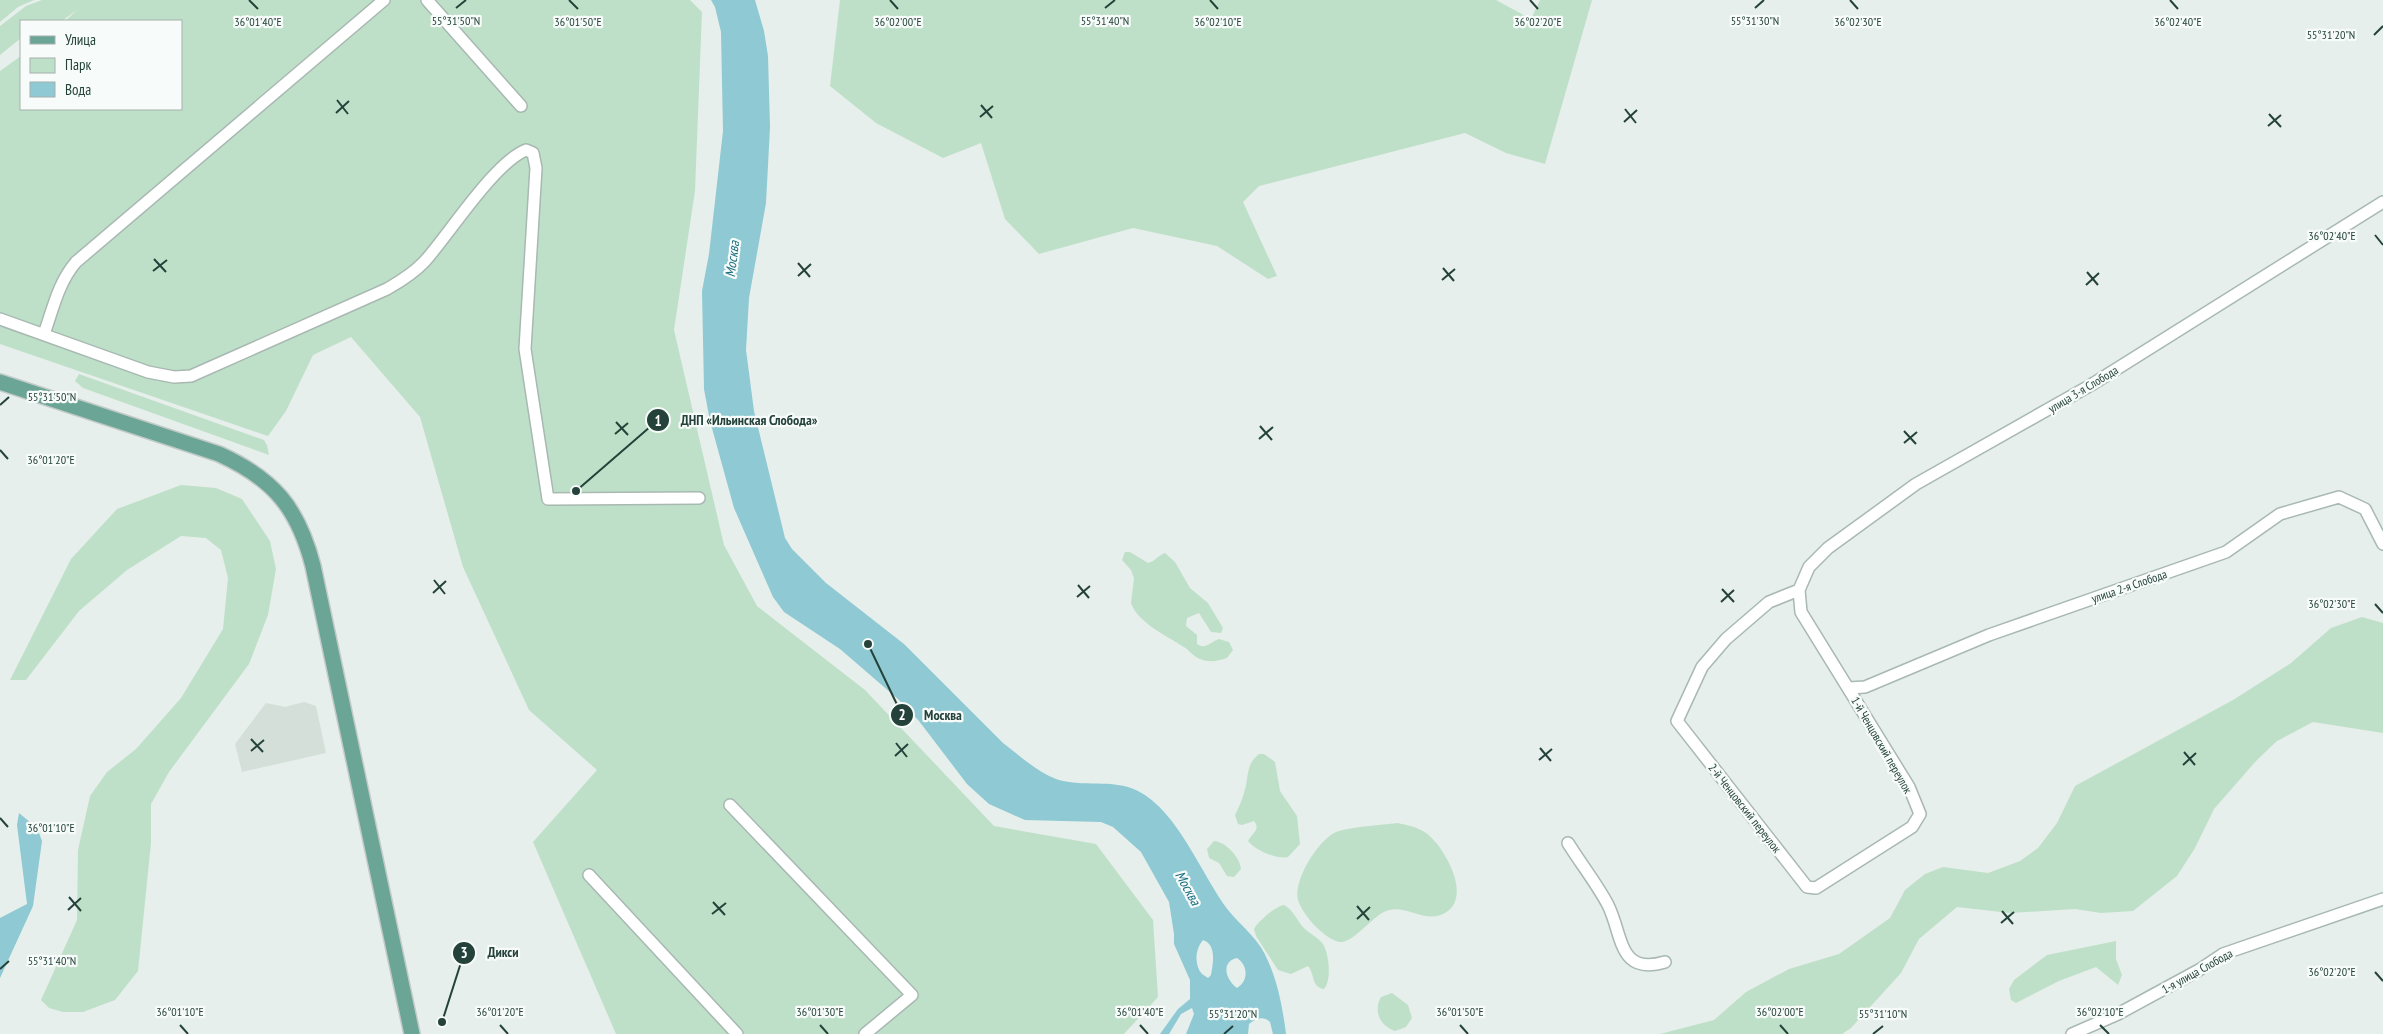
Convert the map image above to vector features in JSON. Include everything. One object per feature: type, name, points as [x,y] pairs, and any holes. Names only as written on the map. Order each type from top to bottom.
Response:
[{"type":"main road","points":[[0,382],[219,454],[243,466],[266,482],[292,511],[303,533],[313,566],[412,1034]]},
{"type":"street","points":[[44,334],[60,285],[66,273],[76,262],[384,0]]},
{"type":"street","points":[[427,0],[521,106]]},
{"type":"street","points":[[0,320],[148,372],[174,377],[191,376],[387,289],[408,276],[424,262],[497,173],[514,155],[526,150],[533,153],[536,168],[525,349],[548,498],[699,498]]},
{"type":"street","name":"улица 3-я Слобода","points":[[1800,590],[1809,567],[1828,548],[1916,484],[2091,385],[2383,202]]},
{"type":"street","name":"улица 2-я Слобода","points":[[1849,688],[1865,687],[1989,635],[2226,552],[2280,514],[2309,504],[2339,497],[2365,509],[2383,544]]},
{"type":"street","name":"1-й Ченцовский переулок","points":[[1800,590],[1801,612],[1909,787],[1920,814],[1912,826],[1816,888]]},
{"type":"street","name":"2-й Ченцовский переулок","points":[[1800,590],[1769,602],[1726,639],[1702,667],[1677,722],[1806,887],[1816,888]]},
{"type":"street","points":[[730,805],[912,995],[865,1034]]},
{"type":"street","points":[[1568,844],[1608,906],[1618,937],[1628,956],[1639,964],[1650,967],[1666,962]]},
{"type":"street","points":[[589,875],[737,1034]]},
{"type":"street","name":"1-я улица Слобода","points":[[2072,1034],[2118,1014],[2223,954],[2383,899]]},
{"type":"shaded area","points":[[304,702],[316,706],[326,753],[242,772],[235,744],[266,703],[285,707]]},
{"type":"green space","points":[[0,0],[34,0],[18,7],[0,22]]},
{"type":"green space","points":[[42,0],[690,0],[702,12],[695,191],[674,330],[724,545],[757,606],[865,690],[994,826],[1096,844],[1153,920],[1158,997],[1124,1034],[616,1034],[533,842],[597,770],[529,710],[463,567],[420,417],[351,337],[313,355],[286,411],[268,436],[0,344],[0,71],[20,57],[20,110],[182,110],[182,20],[66,20],[78,9],[63,20],[20,20],[20,39],[0,55],[0,26],[26,6]]},
{"type":"green space","points":[[840,0],[1496,0],[1531,19],[1540,0],[1592,0],[1545,164],[1506,153],[1465,133],[1259,186],[1243,202],[1277,276],[1268,279],[1217,246],[1133,228],[1039,254],[1005,219],[981,143],[943,158],[876,123],[830,86]]},
{"type":"green space","points":[[79,374],[264,440],[269,455],[83,388],[75,381]]},
{"type":"green space","points":[[181,485],[216,488],[242,499],[270,541],[276,569],[268,615],[249,664],[169,772],[151,804],[151,843],[138,971],[115,1000],[83,1012],[63,1012],[49,1008],[41,1000],[77,920],[78,850],[90,796],[107,772],[136,749],[181,698],[223,629],[228,578],[221,550],[206,538],[181,536],[127,570],[79,611],[26,680],[10,680],[71,559],[117,509]]},
{"type":"green space","points":[[1125,552],[1130,552],[1148,563],[1165,553],[1175,562],[1190,588],[1208,603],[1223,628],[1221,633],[1211,632],[1199,613],[1187,618],[1186,626],[1197,635],[1197,644],[1200,646],[1206,646],[1219,639],[1229,642],[1233,650],[1227,658],[1210,661],[1198,658],[1140,617],[1131,603],[1134,578],[1131,570],[1122,560]]},
{"type":"green space","points":[[2362,617],[2383,623],[2383,733],[2313,722],[2277,741],[2256,761],[2214,809],[2195,848],[2177,876],[2133,911],[2101,913],[2075,909],[2010,913],[1957,907],[1919,939],[1901,973],[1851,1028],[1842,1034],[1660,1034],[1714,1020],[1746,992],[1789,969],[1839,954],[1890,918],[1905,890],[1925,874],[1943,867],[1988,873],[2020,861],[2038,848],[2057,823],[2075,786],[2233,700],[2291,663],[2331,628]]},
{"type":"green space","points":[[1259,754],[1264,754],[1275,762],[1280,791],[1297,816],[1300,844],[1288,857],[1272,856],[1251,844],[1248,841],[1257,827],[1256,824],[1254,821],[1242,825],[1238,824],[1235,815],[1243,796],[1250,766]]},
{"type":"green space","points":[[1397,823],[1412,826],[1423,831],[1440,848],[1447,859],[1456,882],[1457,893],[1454,903],[1448,911],[1441,915],[1433,916],[1404,910],[1389,910],[1382,913],[1349,940],[1336,941],[1319,930],[1300,906],[1297,892],[1308,863],[1320,845],[1334,833],[1355,828]]},
{"type":"green space","points":[[1214,841],[1228,847],[1238,860],[1241,869],[1234,877],[1227,876],[1219,863],[1209,858],[1207,849]]},
{"type":"green space","points":[[1284,905],[1304,928],[1321,941],[1325,948],[1329,974],[1324,989],[1317,986],[1308,966],[1291,974],[1278,970],[1256,936],[1254,929],[1259,922],[1272,911]]},
{"type":"green space","points":[[2116,941],[2116,959],[2122,975],[2118,985],[2096,967],[2059,981],[2016,1003],[2011,1000],[2009,989],[2014,980],[2047,955]]},
{"type":"green space","points":[[1392,993],[1408,1005],[1412,1018],[1406,1027],[1395,1031],[1385,1026],[1378,1013],[1381,997]]},
{"type":"water","points":[[711,0],[755,0],[764,31],[768,56],[770,127],[766,203],[749,298],[746,350],[754,411],[785,538],[792,549],[826,583],[904,644],[1003,743],[1028,763],[1049,776],[1066,782],[1128,787],[1152,800],[1177,828],[1228,910],[1256,940],[1265,953],[1272,969],[1282,1006],[1286,1034],[1273,1034],[1270,1022],[1262,1018],[1256,1019],[1249,1024],[1248,1034],[1186,1034],[1194,1014],[1192,1008],[1181,1014],[1169,1034],[1160,1034],[1178,1009],[1190,999],[1190,980],[1174,944],[1169,902],[1141,852],[1113,827],[1101,822],[1025,820],[989,804],[967,784],[919,721],[898,699],[840,649],[784,612],[773,597],[734,508],[710,421],[704,389],[702,291],[709,254],[723,131],[721,32],[715,7]],"holes":[[[1203,940],[1210,946],[1213,955],[1211,975],[1208,978],[1199,970],[1196,957],[1198,948]],[[1237,958],[1241,961],[1246,973],[1244,981],[1237,988],[1230,981],[1226,972],[1228,963]]]},
{"type":"water","points":[[19,813],[37,828],[42,841],[33,906],[0,978],[0,918],[27,904],[17,825]]},
{"type":"place","name":"ДНП «Ильинская Слобода»","points":[[576,491]]},
{"type":"place","name":"Москва","points":[[868,644]]},
{"type":"place","name":"Дикси","points":[[442,1022]]}]
